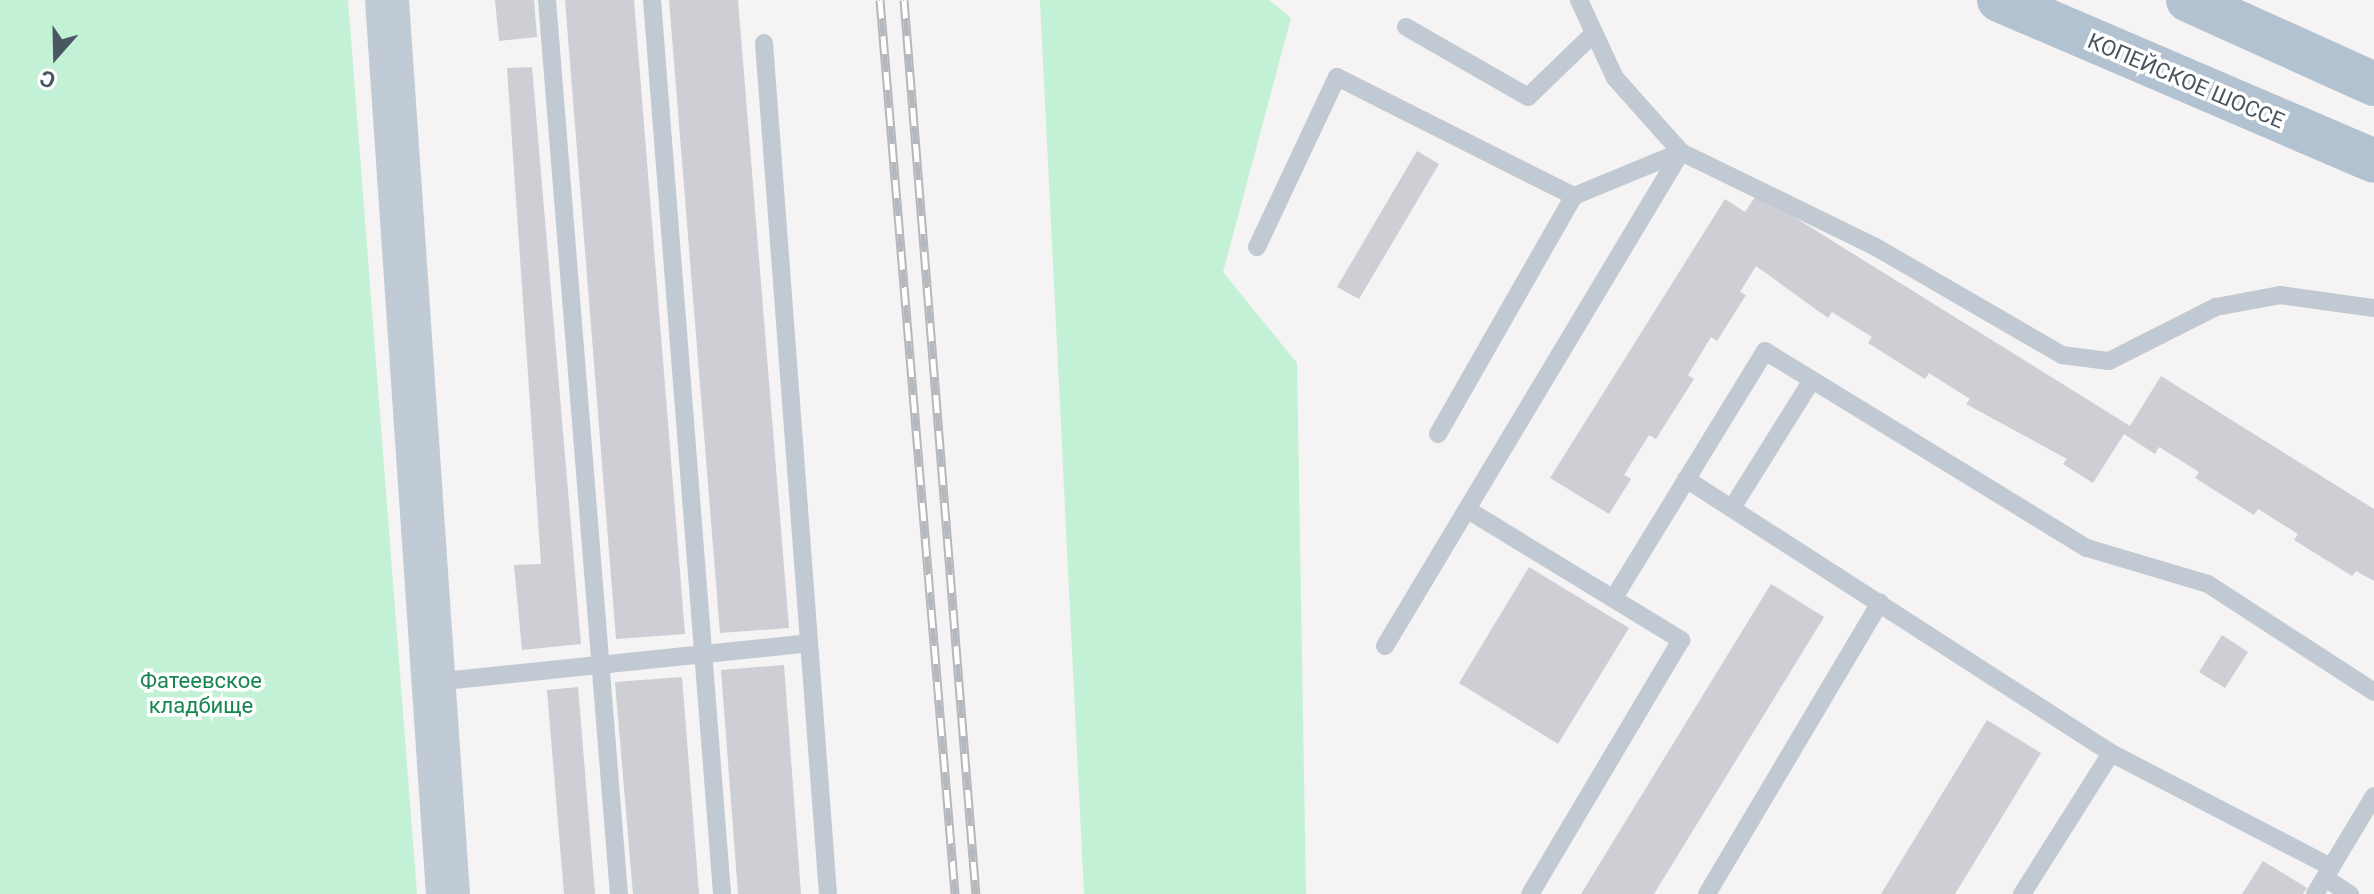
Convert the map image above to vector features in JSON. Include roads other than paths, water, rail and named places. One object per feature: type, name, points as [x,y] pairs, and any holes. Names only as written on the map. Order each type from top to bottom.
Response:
[{"type":"main road","name":"КОПЕЙСКОЕ ШОССЕ","points":[[1999,0],[2374,161]]},
{"type":"main road","points":[[2188,0],[2374,84]]},
{"type":"street","points":[[387,0],[431,683],[448,894]]},
{"type":"lane","points":[[547,0],[600,664],[613,722],[619,894]]},
{"type":"lane","points":[[652,0],[722,894]]},
{"type":"lane","points":[[1579,0],[1615,78],[1681,152],[1874,246],[2062,355],[2109,361],[2216,307],[2280,295],[2374,308]]},
{"type":"lane","points":[[1406,27],[1528,97],[1593,34]]},
{"type":"lane","points":[[764,43],[828,894]]},
{"type":"lane","points":[[1257,247],[1337,77],[1574,196]]},
{"type":"lane","points":[[1438,434],[1574,196],[1681,152]]},
{"type":"lane","points":[[1385,646],[1681,152]]},
{"type":"lane","points":[[1615,596],[1765,351],[2087,548],[2208,584],[2374,692]]},
{"type":"lane","points":[[1732,508],[1812,380]]},
{"type":"lane","points":[[1686,479],[2111,753],[2328,872],[2350,894]]},
{"type":"lane","points":[[1468,510],[1615,596],[1681,640],[1530,894]]},
{"type":"lane","points":[[1707,894],[1880,603]]},
{"type":"lane","points":[[431,683],[809,643]]},
{"type":"lane","points":[[2022,894],[2111,753]]},
{"type":"lane","points":[[2315,894],[2374,796]]},
{"type":"railway","points":[[880,0],[955,894]]},
{"type":"railway","points":[[904,0],[976,894]]},
{"type":"park label","name":"Фатеевское кладбище","points":[[201,692]]}]
